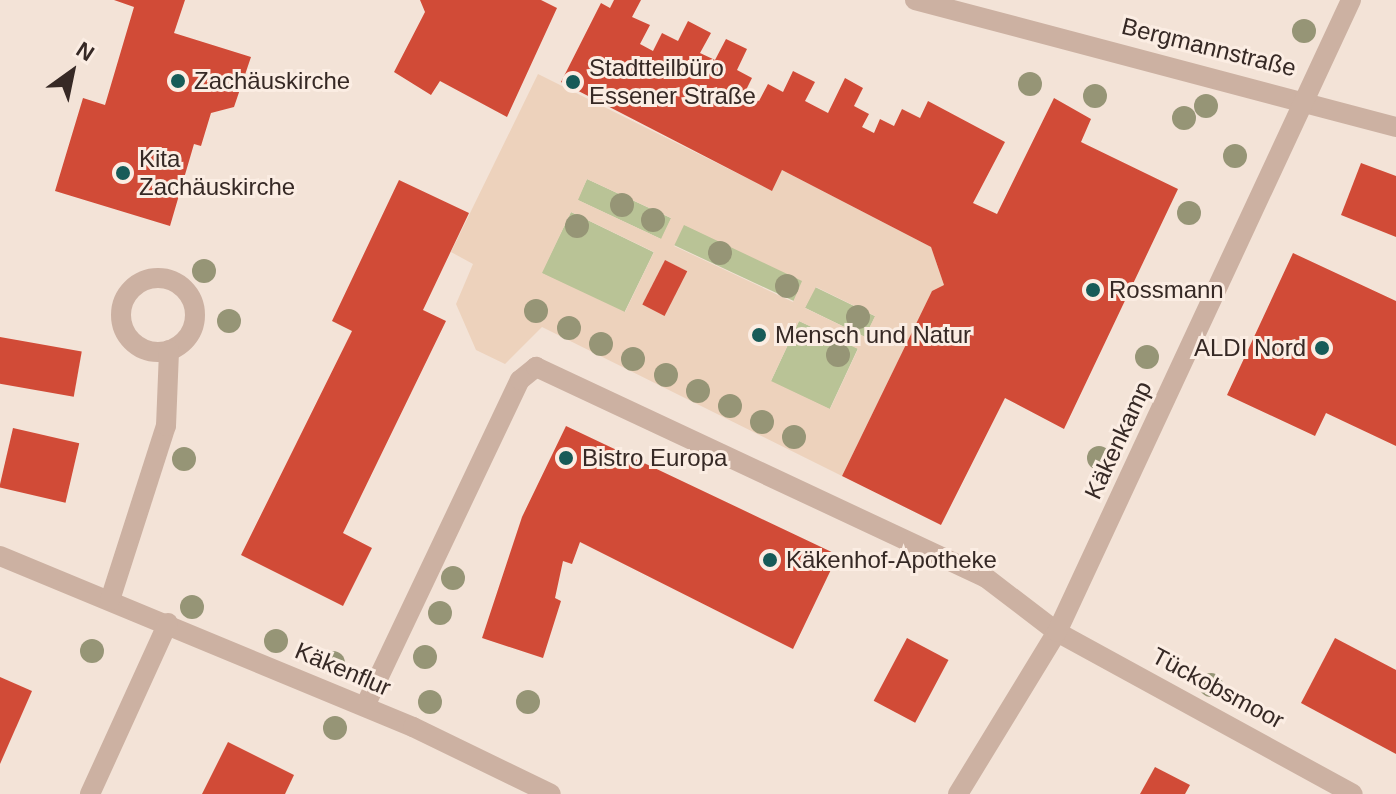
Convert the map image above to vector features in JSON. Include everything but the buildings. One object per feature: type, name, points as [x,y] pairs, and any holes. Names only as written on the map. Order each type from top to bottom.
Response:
[{"type":"street","name":"Bergmannstraße","points":[[915,0],[1305,98],[1396,127]]},
{"type":"street","name":"Käkenkamp","points":[[958,794],[1057,632],[1351,0]]},
{"type":"street","points":[[110,600],[166,426],[169,350]]},
{"type":"street","name":"Tückobsmoor","points":[[365,706],[520,380],[536,367],[985,577],[1057,632],[1353,794]]},
{"type":"street","name":"Käkenflur","points":[[0,556],[365,706],[551,794]]},
{"type":"street","points":[[90,794],[168,623]]},
{"type":"green space","points":[[587,179],[671,218],[662,239],[577,200]]},
{"type":"green space","points":[[571,212],[654,252],[624,313],[541,273]]},
{"type":"green space","points":[[683,224],[804,280],[794,301],[673,245]]},
{"type":"green space","points":[[815,287],[875,316],[865,337],[805,308]]},
{"type":"green space","points":[[799,321],[858,348],[830,409],[771,382]]},
{"type":"shaded area","points":[[538,74],[771,190],[782,170],[931,247],[944,285],[932,292],[842,476],[542,327],[505,364],[476,350],[456,304],[473,264],[451,252]],"holes":[[[587,179],[671,218],[661,239],[578,200]],[[571,212],[654,252],[625,312],[542,273]],[[684,225],[802,281],[793,302],[674,246]],[[665,260],[686,271],[665,315],[643,304]],[[816,287],[875,316],[865,337],[805,308]],[[799,321],[858,349],[830,409],[771,381]]]},
{"type":"place","name":"Zachäuskirche","points":[[178,81]]},
{"type":"place","name":"Stadtteilbüro Essener Straße","points":[[573,82]]},
{"type":"place","name":"Kita Zachäuskirche","points":[[123,173]]},
{"type":"place","name":"Rossmann","points":[[1093,290]]},
{"type":"place","name":"Mensch und Natur","points":[[759,335]]},
{"type":"place","name":"ALDI Nord","points":[[1322,348]]},
{"type":"place","name":"Bistro Europa","points":[[566,458]]},
{"type":"place","name":"Käkenhof-Apotheke","points":[[770,560]]}]
